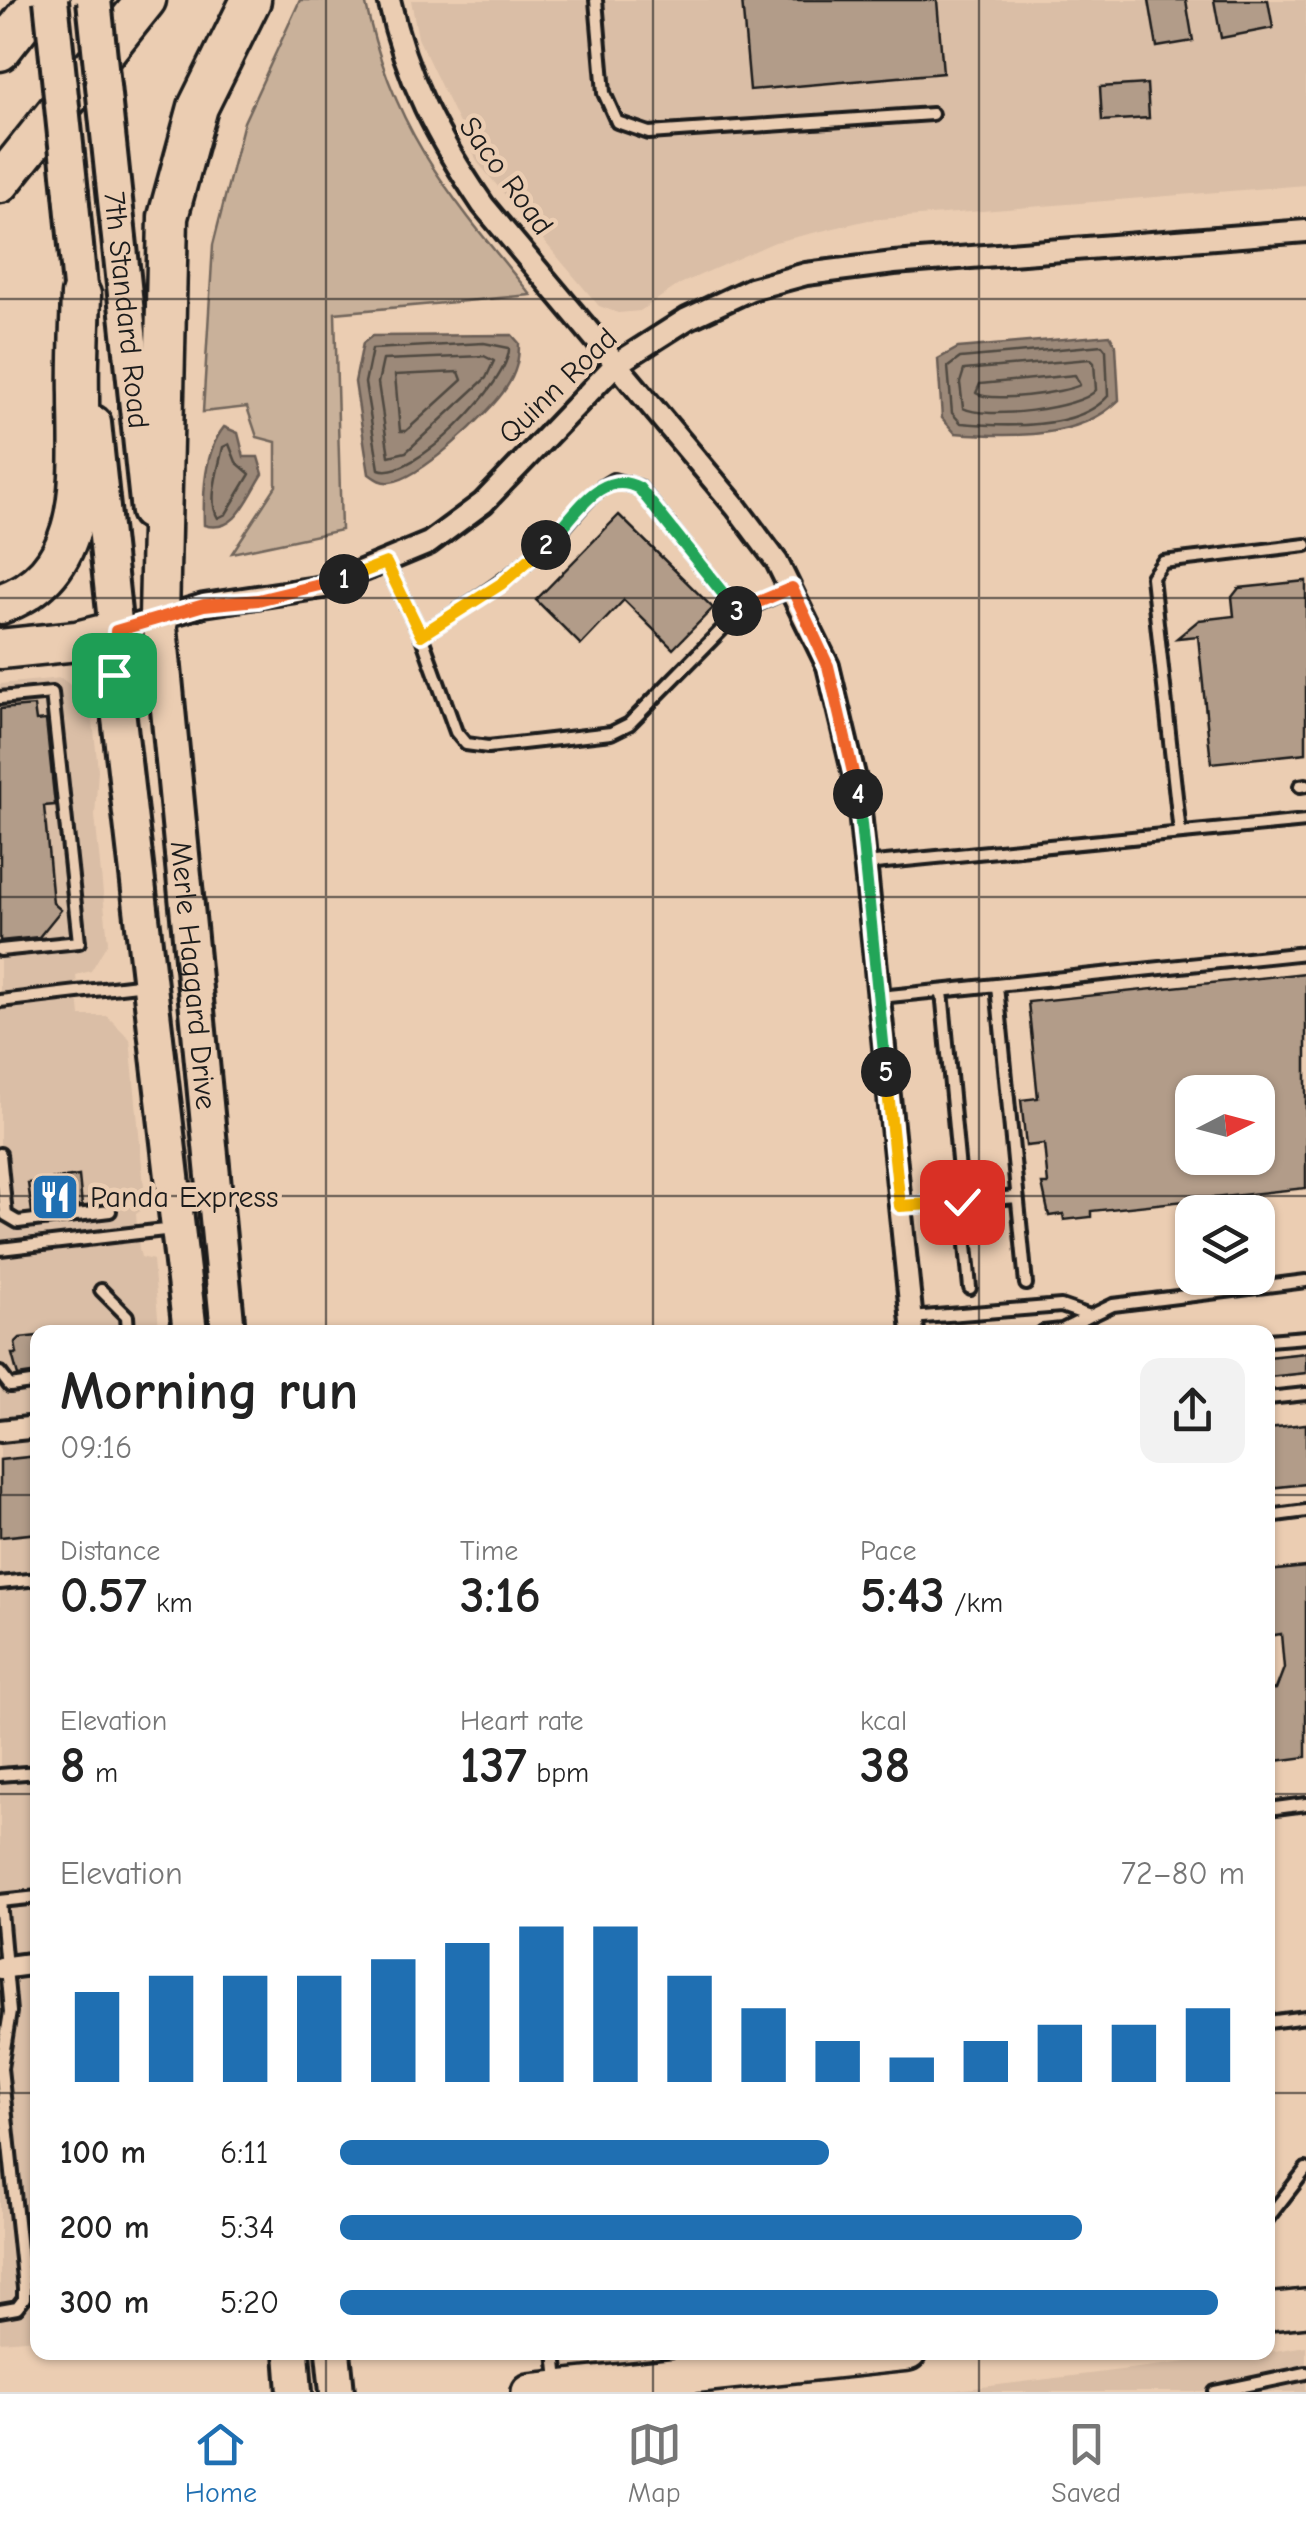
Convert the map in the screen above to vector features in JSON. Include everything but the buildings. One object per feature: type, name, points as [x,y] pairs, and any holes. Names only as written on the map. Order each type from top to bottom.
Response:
[{"type":"highway","points":[[0,52],[40,0]]},
{"type":"highway","points":[[0,182],[146,0]]},
{"type":"highway","points":[[159,618],[168,218],[198,107],[251,0]]},
{"type":"highway","points":[[0,604],[48,572],[75,524],[81,482],[80,295]]},
{"type":"highway","points":[[0,649],[77,641],[116,631]]},
{"type":"highway","points":[[1275,2311],[1306,2308]]},
{"type":"highway","points":[[544,2390],[767,2360]]},
{"type":"main road","name":"7th Standard Road","points":[[51,0],[116,631]]},
{"type":"main road","name":"7th Standard Road","points":[[94,0],[159,618]]},
{"type":"main road","name":"Merle Haggard Drive","points":[[159,618],[227,1325]]},
{"type":"main road","name":"Merle Haggard Drive","points":[[116,631],[114,675],[189,1325]]},
{"type":"main road","points":[[293,2360],[296,2392]]},
{"type":"main road","points":[[333,2360],[336,2392]]},
{"type":"street","name":"Saco Road","points":[[388,0],[421,104],[448,153],[483,205],[736,507],[792,588],[828,666],[845,726],[865,864],[912,1325]]},
{"type":"street","name":"Quinn Road","points":[[116,631],[204,605],[258,600],[323,586],[428,543],[482,503],[615,365],[703,312],[751,290],[806,274],[894,263],[1306,231]]},
{"type":"street","points":[[0,1431],[30,1428]]},
{"type":"street","points":[[3,1968],[30,1964]]},
{"type":"lane","points":[[596,0],[604,93],[618,122],[649,133],[932,114]]},
{"type":"lane","points":[[421,635],[501,584],[554,538],[600,488],[614,480],[639,488],[738,613]]},
{"type":"lane","points":[[1180,834],[1152,592],[1156,568],[1164,562],[1306,545]]},
{"type":"lane","points":[[386,563],[421,635],[456,732],[466,744],[488,747],[611,734],[629,724],[738,613],[792,588]]},
{"type":"lane","points":[[0,698],[52,693],[79,942],[0,950]]},
{"type":"lane","points":[[865,864],[1306,820]]},
{"type":"lane","points":[[878,997],[1306,953]]},
{"type":"lane","points":[[0,1001],[152,983]]},
{"type":"lane","points":[[997,986],[1026,1284]]},
{"type":"lane","points":[[942,991],[970,1288]]},
{"type":"lane","points":[[0,1154],[6,1215],[18,1222],[110,1211]]},
{"type":"lane","points":[[900,1206],[1016,1197]]},
{"type":"lane","points":[[0,1249],[178,1228]]},
{"type":"lane","points":[[1072,1325],[1113,1305],[1306,1281]]},
{"type":"lane","points":[[101,1290],[127,1316],[128,1325]]},
{"type":"lane","points":[[912,1325],[1061,1306],[1090,1316]]},
{"type":"lane","points":[[1275,1339],[1306,1337]]},
{"type":"lane","points":[[0,1373],[5,1386],[30,1383]]},
{"type":"lane","points":[[1275,1397],[1306,1394]]},
{"type":"lane","points":[[1275,1515],[1306,1512]]},
{"type":"lane","points":[[0,1583],[30,1581]]},
{"type":"lane","points":[[0,1776],[30,1773]]},
{"type":"lane","points":[[1275,1808],[1306,1804]]},
{"type":"lane","points":[[0,2311],[17,2308],[24,2299],[1,2068],[10,2012],[3,1968],[0,1901],[30,1897]]},
{"type":"lane","points":[[1275,2021],[1306,2018]]},
{"type":"lane","points":[[1275,2209],[1306,2169]]},
{"type":"lane","points":[[544,2390],[553,2360]]},
{"type":"lane","points":[[1215,2392],[1306,2374]]},
{"type":"shaded area","points":[[300,0],[365,0],[391,87],[427,159],[531,295],[335,313],[341,530],[232,553],[276,486],[276,442],[257,437],[247,407],[203,412],[213,245],[244,122]]},
{"type":"shaded area","points":[[411,0],[1306,0],[1306,185],[868,220],[775,242],[680,284],[640,311],[618,313],[599,306],[478,163],[418,38]]},
{"type":"shaded area","points":[[61,678],[91,701],[98,770],[95,816],[108,942],[91,971],[76,975],[80,1016],[107,1016],[130,1039],[146,1207],[136,1214],[139,1249],[141,1257],[153,1260],[158,1325],[30,1325],[30,2340],[0,2342],[0,684]]},
{"type":"shaded area","points":[[1306,2346],[1306,2392],[941,2392],[1203,2360],[1275,2360],[1275,2351]]},
{"type":"water","points":[[512,335],[519,343],[512,377],[498,399],[470,428],[435,458],[403,478],[384,482],[369,474],[355,382],[363,343],[372,336]]},
{"type":"water","points":[[1110,335],[1116,346],[1119,400],[1084,423],[1042,433],[997,435],[955,433],[942,418],[938,359],[958,348]]},
{"type":"water","points":[[224,427],[238,433],[244,457],[258,457],[263,474],[240,512],[215,527],[204,525],[205,487],[212,448]]},
{"type":"place","name":"Panda Express","points":[[55,1197]]},
{"type":"route","points":[[114,675],[116,631],[204,605],[258,600],[323,586],[386,563],[421,635],[501,584],[554,538],[600,488],[614,480],[639,488],[738,613],[792,588],[808,619],[828,666],[858,792],[900,1206],[962,1202]]}]
